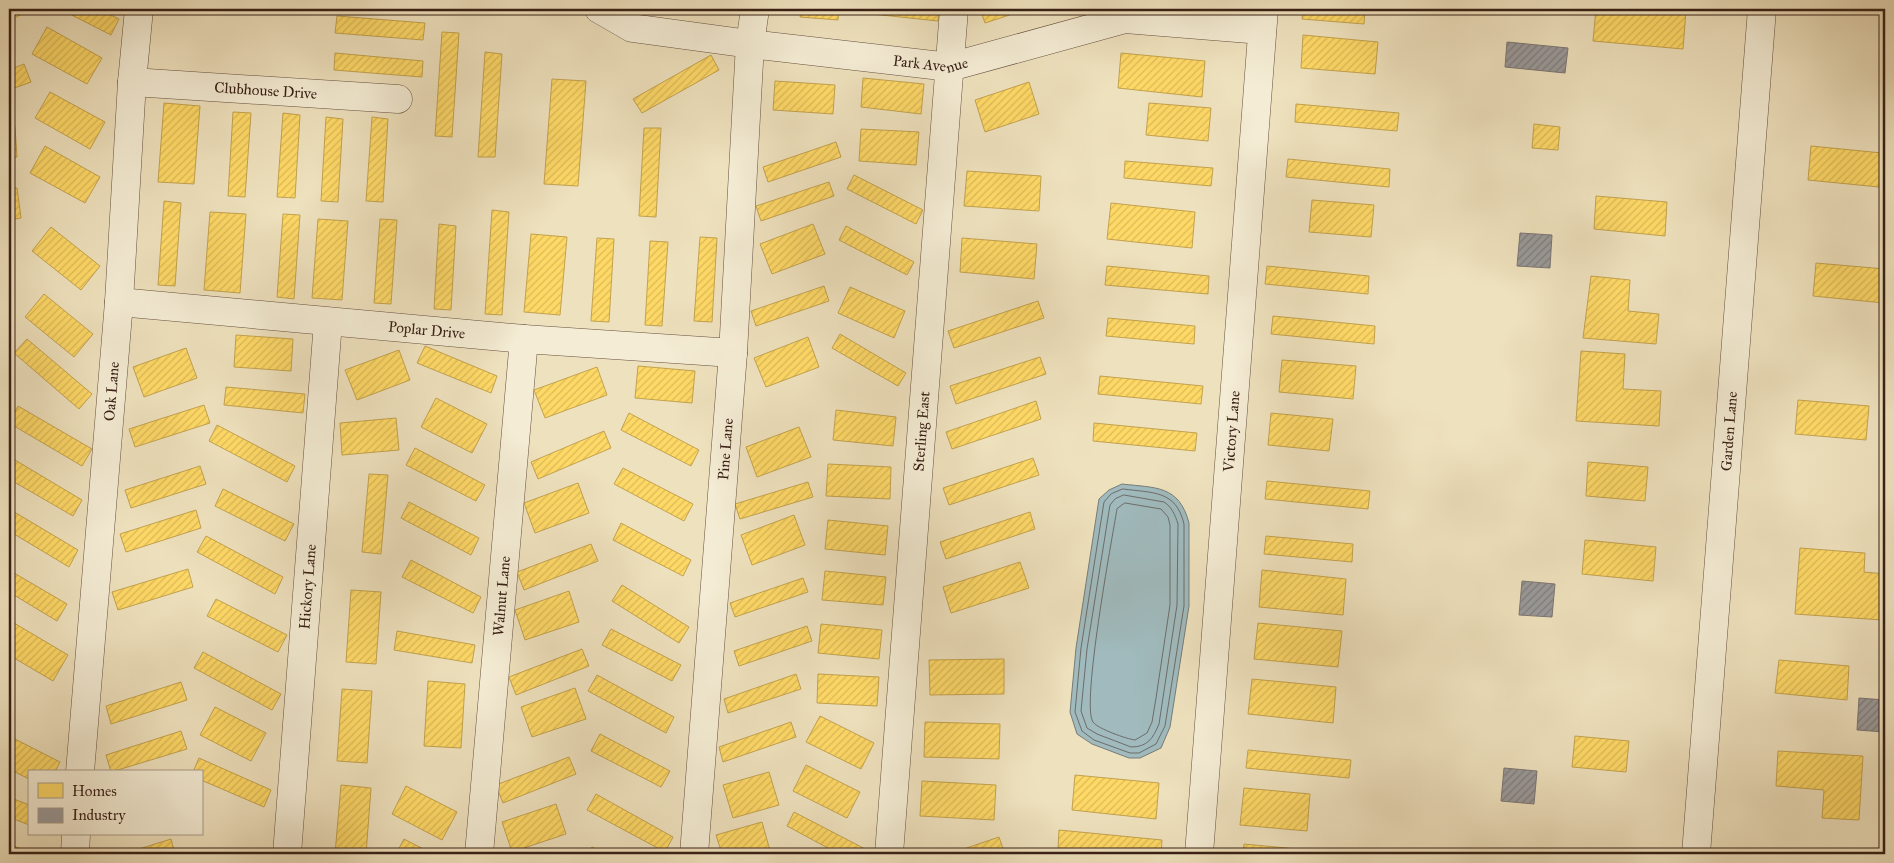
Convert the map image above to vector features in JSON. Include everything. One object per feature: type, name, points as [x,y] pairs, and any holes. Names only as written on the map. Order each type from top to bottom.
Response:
[{"type":"street","name":"Oak Lane","points":[[80,770],[120,302],[132,82],[139,9]]},
{"type":"street","name":"Park Avenue","points":[[599,9],[632,28],[750,44],[950,67],[1125,19],[1263,19]]},
{"type":"street","name":"Pine Lane","points":[[694,854],[733,353],[750,44],[755,9]]},
{"type":"street","name":"Sterling East","points":[[889,854],[954,9]]},
{"type":"street","name":"Garden Lane","points":[[1696,854],[1762,9]]},
{"type":"street","name":"Victory Lane","points":[[1199,854],[1263,19]]},
{"type":"street","name":"Clubhouse Drive","points":[[132,82],[398,99]]},
{"type":"street","name":"Poplar Drive","points":[[120,302],[524,339],[733,353]]},
{"type":"street","name":"Hickory Lane","points":[[287,854],[328,322]]},
{"type":"street","name":"Walnut Lane","points":[[479,854],[524,339]]},
{"type":"street","points":[[75,854],[76,836]]},
{"type":"water","points":[[1122,484],[1156,488],[1172,495],[1179,501],[1189,523],[1189,606],[1170,727],[1161,748],[1140,758],[1129,758],[1092,744],[1077,734],[1070,712],[1076,648],[1099,499],[1109,490]]},
{"type":"building: Homes","points":[[9,9],[21,9],[23,13],[9,22]]},
{"type":"building: Homes","points":[[60,9],[98,9],[119,19],[111,35]]},
{"type":"building: Homes","points":[[647,9],[682,9],[682,14]]},
{"type":"building: Homes","points":[[801,9],[839,9],[838,20],[800,17]]},
{"type":"building: Homes","points":[[853,9],[939,9],[938,21],[853,12]]},
{"type":"building: Homes","points":[[980,9],[1028,9],[985,23]]},
{"type":"building: Homes","points":[[1303,9],[1365,9],[1364,24],[1302,19]]},
{"type":"building: Homes","points":[[1596,9],[1686,10],[1683,49],[1593,41]]},
{"type":"building: Homes","points":[[337,16],[425,23],[423,40],[335,33]]},
{"type":"building: Homes","points":[[47,27],[102,58],[87,84],[32,54]]},
{"type":"building: Homes","points":[[442,32],[459,33],[452,137],[435,136]]},
{"type":"building: Homes","points":[[1303,35],[1378,42],[1375,74],[1301,68]]},
{"type":"building: Homes","points":[[485,52],[502,54],[495,157],[478,157]]},
{"type":"building: Homes","points":[[335,53],[423,61],[422,77],[334,70]]},
{"type":"building: Homes","points":[[1121,53],[1205,61],[1202,97],[1118,88]]},
{"type":"building: Homes","points":[[711,55],[719,70],[642,113],[633,99]]},
{"type":"building: Homes","points":[[24,64],[31,82],[9,90],[9,70]]},
{"type":"building: Homes","points":[[863,78],[924,84],[921,114],[861,107]]},
{"type":"building: Homes","points":[[552,79],[586,81],[578,186],[544,184]]},
{"type":"building: Homes","points":[[775,81],[835,85],[833,114],[773,110]]},
{"type":"building: Homes","points":[[1029,82],[1039,114],[985,132],[975,100]]},
{"type":"building: Homes","points":[[50,92],[105,122],[90,149],[35,118]]},
{"type":"building: Homes","points":[[164,103],[200,106],[194,184],[158,182]]},
{"type":"building: Homes","points":[[1149,103],[1211,108],[1208,141],[1146,135]]},
{"type":"building: Homes","points":[[1296,104],[1399,113],[1397,131],[1295,122]]},
{"type":"building: Homes","points":[[233,112],[251,113],[245,197],[228,196]]},
{"type":"building: Homes","points":[[283,113],[300,115],[295,198],[277,197]]},
{"type":"building: Homes","points":[[326,117],[343,119],[338,202],[321,201]]},
{"type":"building: Homes","points":[[372,117],[388,119],[383,202],[366,201]]},
{"type":"building: Homes","points":[[1534,124],[1560,127],[1558,150],[1532,148]]},
{"type":"building: Homes","points":[[15,127],[17,157],[9,158],[9,128]]},
{"type":"building: Homes","points":[[644,128],[661,128],[656,217],[639,216]]},
{"type":"building: Homes","points":[[861,129],[919,132],[916,165],[859,161]]},
{"type":"building: Homes","points":[[836,142],[841,157],[768,182],[763,167]]},
{"type":"building: Homes","points":[[45,146],[100,177],[85,203],[30,173]]},
{"type":"building: Homes","points":[[1811,146],[1882,153],[1879,187],[1808,180]]},
{"type":"building: Homes","points":[[1288,159],[1390,169],[1389,187],[1286,177]]},
{"type":"building: Homes","points":[[1125,161],[1213,168],[1211,186],[1124,178]]},
{"type":"building: Homes","points":[[967,171],[1041,176],[1039,211],[964,206]]},
{"type":"building: Homes","points":[[854,175],[923,210],[916,224],[847,189]]},
{"type":"building: Homes","points":[[829,182],[834,196],[761,221],[756,206]]},
{"type":"building: Homes","points":[[17,188],[21,218],[9,220],[9,189]]},
{"type":"building: Homes","points":[[1596,196],[1667,202],[1665,236],[1594,229]]},
{"type":"building: Homes","points":[[1312,200],[1374,205],[1371,237],[1309,232]]},
{"type":"building: Homes","points":[[164,201],[181,203],[175,286],[158,285]]},
{"type":"building: Homes","points":[[1111,203],[1195,212],[1192,248],[1107,239]]},
{"type":"building: Homes","points":[[492,210],[509,212],[502,315],[485,314]]},
{"type":"building: Homes","points":[[210,212],[246,214],[240,293],[204,290]]},
{"type":"building: Homes","points":[[283,214],[300,215],[294,299],[277,297]]},
{"type":"building: Homes","points":[[318,219],[348,221],[342,300],[312,298]]},
{"type":"building: Homes","points":[[380,219],[397,220],[391,304],[374,303]]},
{"type":"building: Homes","points":[[439,224],[456,226],[451,310],[434,309]]},
{"type":"building: Homes","points":[[813,224],[825,254],[772,274],[760,244]]},
{"type":"building: Homes","points":[[846,226],[914,262],[907,275],[839,240]]},
{"type":"building: Homes","points":[[51,227],[100,266],[81,290],[32,251]]},
{"type":"building: Homes","points":[[531,234],[567,237],[560,315],[524,312]]},
{"type":"building: Homes","points":[[700,237],[717,238],[712,322],[694,321]]},
{"type":"building: Homes","points":[[597,238],[614,239],[609,322],[591,321]]},
{"type":"building: Homes","points":[[962,238],[1037,244],[1034,279],[960,272]]},
{"type":"building: Homes","points":[[650,241],[668,242],[662,326],[645,325]]},
{"type":"building: Homes","points":[[1816,263],[1885,269],[1884,303],[1813,296]]},
{"type":"building: Homes","points":[[1107,266],[1209,276],[1208,294],[1105,285]]},
{"type":"building: Homes","points":[[1267,266],[1369,276],[1368,294],[1265,284]]},
{"type":"building: Homes","points":[[1591,276],[1630,280],[1628,311],[1659,314],[1656,344],[1583,338]]},
{"type":"building: Homes","points":[[824,286],[829,301],[756,326],[751,311]]},
{"type":"building: Homes","points":[[850,287],[905,311],[894,338],[838,313]]},
{"type":"building: Homes","points":[[44,294],[93,334],[74,357],[25,317]]},
{"type":"building: Homes","points":[[1038,301],[1044,318],[954,348],[948,331]]},
{"type":"building: Homes","points":[[1273,316],[1375,326],[1374,344],[1271,334]]},
{"type":"building: Homes","points":[[1108,318],[1195,326],[1194,344],[1106,336]]},
{"type":"building: Homes","points":[[840,334],[906,373],[898,386],[832,348]]},
{"type":"building: Homes","points":[[236,335],[293,339],[291,371],[234,367]]},
{"type":"building: Homes","points":[[808,337],[819,367],[766,387],[754,358]]},
{"type":"building: Homes","points":[[27,339],[92,394],[79,409],[14,353]]},
{"type":"building: Homes","points":[[425,346],[497,376],[491,393],[417,363]]},
{"type":"building: Homes","points":[[186,348],[197,378],[144,397],[133,367]]},
{"type":"building: Homes","points":[[399,350],[410,380],[357,400],[345,370]]},
{"type":"building: Homes","points":[[1581,351],[1625,354],[1623,389],[1661,391],[1659,426],[1576,421]]},
{"type":"building: Homes","points":[[1040,357],[1046,374],[956,404],[950,386]]},
{"type":"building: Homes","points":[[1282,360],[1356,366],[1353,399],[1279,392]]},
{"type":"building: Homes","points":[[638,366],[695,371],[692,403],[635,398]]},
{"type":"building: Homes","points":[[597,367],[607,395],[545,418],[534,390]]},
{"type":"building: Homes","points":[[1100,376],[1203,386],[1201,404],[1098,394]]},
{"type":"building: Homes","points":[[226,387],[305,394],[303,413],[224,405]]},
{"type":"building: Homes","points":[[436,398],[487,424],[472,453],[421,427]]},
{"type":"building: Homes","points":[[1798,400],[1869,406],[1866,440],[1795,434]]},
{"type":"building: Homes","points":[[1036,401],[1041,419],[952,449],[946,432]]},
{"type":"building: Homes","points":[[204,405],[210,423],[135,447],[129,429]]},
{"type":"building: Homes","points":[[18,406],[92,449],[82,466],[9,423]]},
{"type":"building: Homes","points":[[836,410],[896,417],[893,446],[833,440]]},
{"type":"building: Homes","points":[[629,413],[699,450],[691,466],[621,430]]},
{"type":"building: Homes","points":[[1271,413],[1333,419],[1329,451],[1268,445]]},
{"type":"building: Homes","points":[[396,418],[399,450],[342,455],[340,423]]},
{"type":"building: Homes","points":[[1094,423],[1197,433],[1195,451],[1093,441]]},
{"type":"building: Homes","points":[[217,425],[295,466],[287,482],[209,441]]},
{"type":"building: Homes","points":[[799,427],[811,457],[757,477],[746,447]]},
{"type":"building: Homes","points":[[604,431],[611,448],[538,479],[531,462]]},
{"type":"building: Homes","points":[[415,448],[485,485],[476,501],[406,465]]},
{"type":"building: Homes","points":[[1033,458],[1039,475],[949,505],[943,488]]},
{"type":"building: Homes","points":[[15,460],[82,500],[73,516],[9,479],[9,472]]},
{"type":"building: Homes","points":[[1588,462],[1648,467],[1645,501],[1586,496]]},
{"type":"building: Homes","points":[[828,464],[891,467],[890,499],[826,496]]},
{"type":"building: Homes","points":[[200,466],[206,484],[131,508],[125,490]]},
{"type":"building: Homes","points":[[623,468],[693,504],[684,521],[614,484]]},
{"type":"building: Homes","points":[[369,474],[388,475],[381,554],[362,552]]},
{"type":"building: Homes","points":[[1267,481],[1370,491],[1368,509],[1265,499]]},
{"type":"building: Homes","points":[[808,482],[813,497],[740,519],[735,504]]},
{"type":"building: Homes","points":[[578,483],[589,513],[535,533],[524,503]]},
{"type":"building: Homes","points":[[223,489],[294,524],[285,541],[215,506]]},
{"type":"building: Homes","points":[[409,502],[479,538],[471,555],[401,518]]},
{"type":"building: Homes","points":[[11,510],[78,550],[69,567],[9,531],[9,515]]},
{"type":"building: Homes","points":[[196,510],[201,528],[126,552],[120,534]]},
{"type":"building: Homes","points":[[1030,512],[1035,529],[946,559],[940,542]]},
{"type":"building: Homes","points":[[794,515],[805,545],[752,565],[741,535]]},
{"type":"building: Homes","points":[[828,520],[888,526],[885,555],[825,549]]},
{"type":"building: Homes","points":[[621,523],[691,560],[683,576],[613,540]]},
{"type":"building: Homes","points":[[206,536],[283,577],[275,594],[197,552]]},
{"type":"building: Homes","points":[[1266,536],[1353,544],[1352,562],[1264,554]]},
{"type":"building: Homes","points":[[1585,540],[1656,547],[1653,581],[1582,574]]},
{"type":"building: Homes","points":[[591,544],[598,561],[524,590],[517,572]]},
{"type":"building: Homes","points":[[1800,548],[1865,553],[1864,572],[1885,574],[1882,620],[1795,614]]},
{"type":"building: Homes","points":[[411,560],[481,597],[473,613],[402,577]]},
{"type":"building: Homes","points":[[1020,562],[1029,588],[951,613],[943,587]]},
{"type":"building: Homes","points":[[188,569],[193,587],[118,610],[112,592]]},
{"type":"building: Homes","points":[[9,570],[67,604],[57,621],[9,592]]},
{"type":"building: Homes","points":[[1262,570],[1346,579],[1343,615],[1259,607]]},
{"type":"building: Homes","points":[[825,571],[886,577],[883,605],[822,600]]},
{"type":"building: Homes","points":[[803,578],[808,592],[735,617],[730,603]]},
{"type":"building: Homes","points":[[622,585],[689,627],[679,643],[612,601]]},
{"type":"building: Homes","points":[[351,590],[381,592],[376,664],[346,662]]},
{"type":"building: Homes","points":[[569,591],[579,622],[525,640],[515,610]]},
{"type":"building: Homes","points":[[216,599],[287,635],[278,652],[207,616]]},
{"type":"building: Homes","points":[[14,623],[68,655],[53,681],[9,655],[9,632]]},
{"type":"building: Homes","points":[[1258,623],[1342,631],[1338,667],[1254,659]]},
{"type":"building: Homes","points":[[821,624],[882,630],[879,659],[818,653]]},
{"type":"building: Homes","points":[[807,626],[812,641],[739,666],[734,651]]},
{"type":"building: Homes","points":[[611,629],[681,665],[672,681],[602,645]]},
{"type":"building: Homes","points":[[397,631],[475,645],[472,663],[394,650]]},
{"type":"building: Homes","points":[[582,649],[589,666],[516,695],[509,677]]},
{"type":"building: Homes","points":[[203,652],[281,694],[272,710],[194,668]]},
{"type":"building: Homes","points":[[1004,659],[1004,694],[930,695],[929,660]]},
{"type":"building: Homes","points":[[1779,660],[1849,666],[1847,700],[1775,693]]},
{"type":"building: Homes","points":[[796,674],[801,689],[728,713],[724,699]]},
{"type":"building: Homes","points":[[818,674],[879,677],[877,706],[817,703]]},
{"type":"building: Homes","points":[[597,675],[674,717],[666,733],[588,691]]},
{"type":"building: Homes","points":[[1252,679],[1336,687],[1333,723],[1248,714]]},
{"type":"building: Homes","points":[[428,681],[465,684],[461,748],[424,746]]},
{"type":"building: Homes","points":[[181,682],[187,700],[111,724],[106,706]]},
{"type":"building: Homes","points":[[575,688],[586,719],[532,737],[521,707]]},
{"type":"building: Homes","points":[[342,689],[372,691],[367,763],[337,761]]},
{"type":"building: Homes","points":[[215,707],[266,733],[251,761],[200,735]]},
{"type":"building: Homes","points":[[820,716],[874,743],[861,769],[806,742]]},
{"type":"building: Homes","points":[[791,722],[796,737],[723,762],[719,747]]},
{"type":"building: Homes","points":[[925,722],[1000,724],[999,759],[924,757]]},
{"type":"building: Homes","points":[[181,731],[187,749],[118,770],[110,770],[106,755]]},
{"type":"building: Homes","points":[[600,734],[670,771],[661,787],[591,751]]},
{"type":"building: Homes","points":[[9,736],[60,762],[56,770],[28,770],[28,778],[9,769]]},
{"type":"building: Homes","points":[[1575,736],[1629,741],[1626,772],[1572,767]]},
{"type":"building: Homes","points":[[1248,750],[1351,760],[1349,778],[1246,768]]},
{"type":"building: Homes","points":[[1778,751],[1863,756],[1859,820],[1822,818],[1824,790],[1776,786]]},
{"type":"building: Homes","points":[[569,757],[576,774],[503,803],[496,785]]},
{"type":"building: Homes","points":[[199,758],[271,790],[264,807],[202,780],[202,770],[194,770]]},
{"type":"building: Homes","points":[[806,765],[860,792],[847,818],[793,791]]},
{"type":"building: Homes","points":[[769,772],[779,805],[733,818],[723,785]]},
{"type":"building: Homes","points":[[1075,775],[1159,783],[1156,819],[1072,810]]},
{"type":"building: Homes","points":[[922,781],[996,785],[994,820],[920,816]]},
{"type":"building: Homes","points":[[341,785],[371,788],[366,854],[335,854]]},
{"type":"building: Homes","points":[[406,786],[457,812],[442,840],[392,814]]},
{"type":"building: Homes","points":[[1244,788],[1310,794],[1307,831],[1240,825]]},
{"type":"building: Homes","points":[[596,794],[673,837],[665,852],[587,810]]},
{"type":"building: Homes","points":[[9,797],[28,805],[28,825],[9,817]]},
{"type":"building: Homes","points":[[556,804],[566,834],[512,852],[502,822]]},
{"type":"building: Homes","points":[[794,812],[871,852],[870,854],[839,854],[787,826]]},
{"type":"building: Homes","points":[[762,822],[771,854],[722,854],[716,835]]},
{"type":"building: Homes","points":[[1059,830],[1162,840],[1161,854],[1124,854],[1058,848]]},
{"type":"building: Homes","points":[[999,837],[1005,854],[949,854]]},
{"type":"building: Homes","points":[[171,839],[175,854],[123,854]]},
{"type":"building: Homes","points":[[404,839],[433,854],[396,854]]},
{"type":"building: Homes","points":[[9,844],[33,854],[9,854]]},
{"type":"building: Homes","points":[[1244,844],[1319,851],[1319,854],[1243,854]]},
{"type":"building: Homes","points":[[592,847],[606,854],[588,854]]},
{"type":"building: Industry","points":[[1507,42],[1568,48],[1565,73],[1505,67]]},
{"type":"building: Industry","points":[[1520,233],[1552,235],[1550,268],[1517,266]]},
{"type":"building: Industry","points":[[1522,581],[1555,584],[1552,617],[1519,615]]},
{"type":"building: Industry","points":[[1859,698],[1885,700],[1885,732],[1857,730]]},
{"type":"building: Industry","points":[[1504,768],[1537,771],[1534,804],[1501,801]]}]
